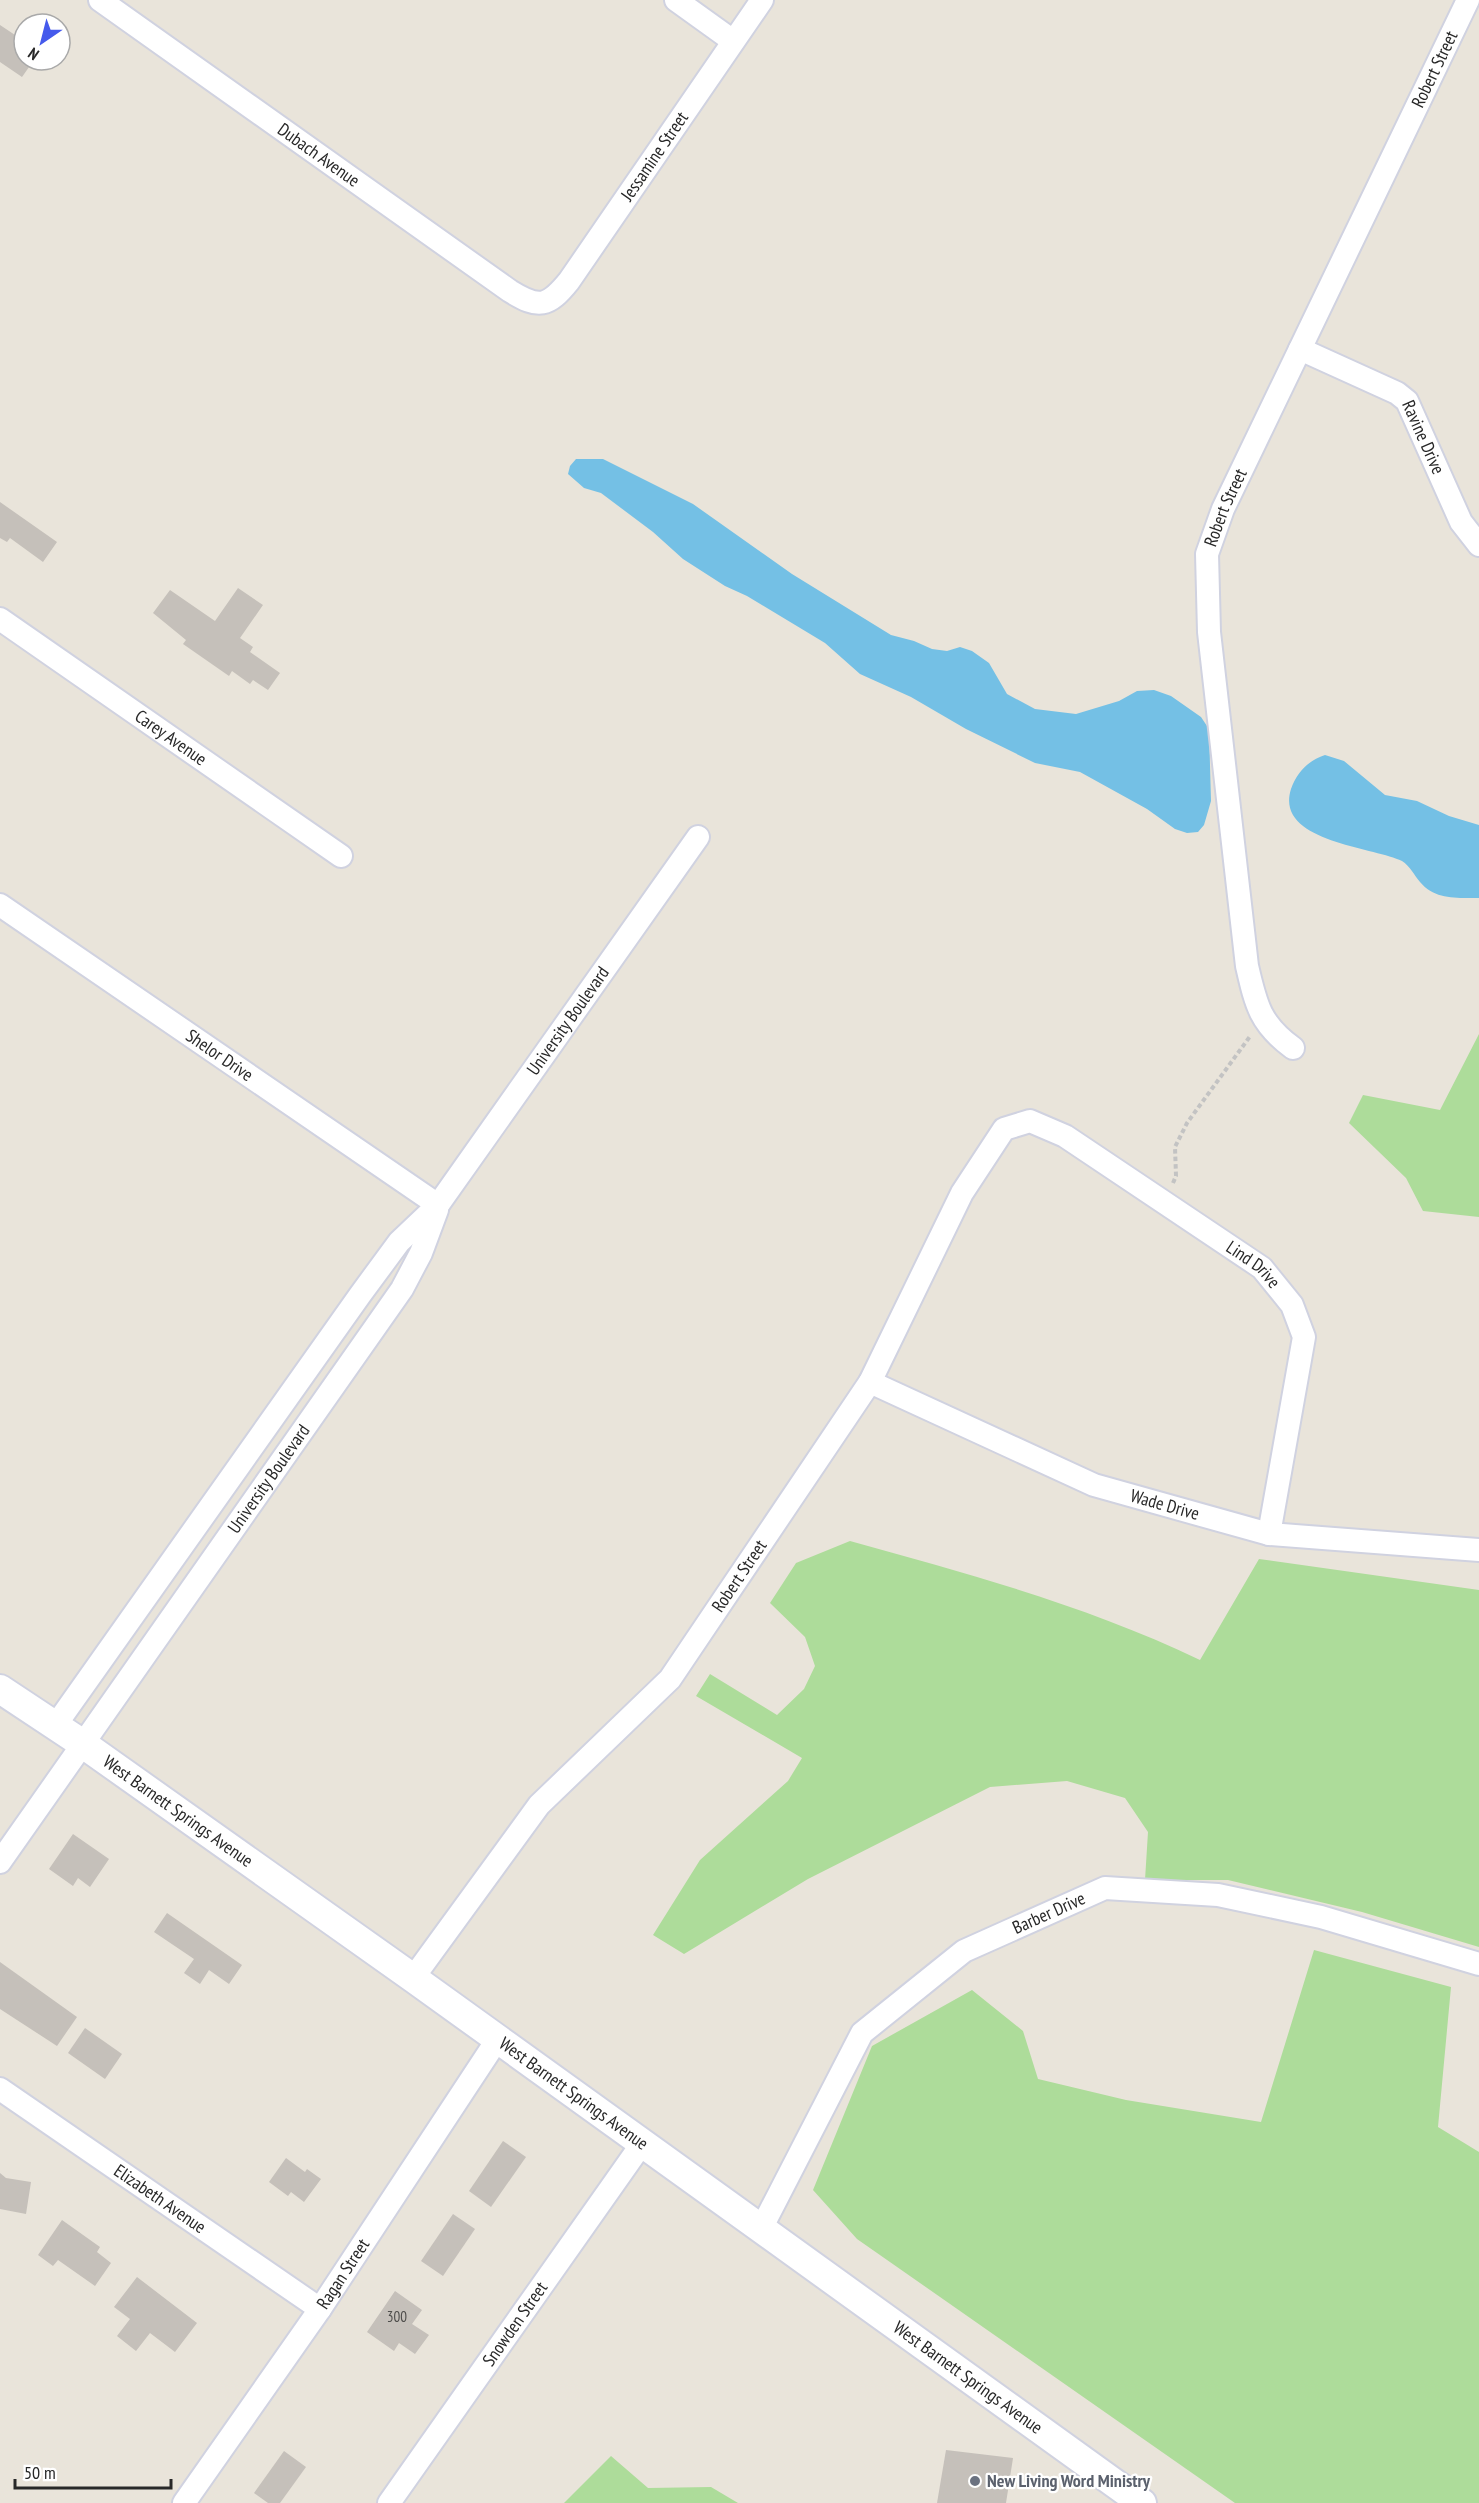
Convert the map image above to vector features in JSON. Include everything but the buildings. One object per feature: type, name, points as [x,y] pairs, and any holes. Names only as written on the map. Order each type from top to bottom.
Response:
[{"type":"street","name":"Dubach Avenue","points":[[100,0],[510,291],[522,298],[543,304]]},
{"type":"street","points":[[676,0],[733,41]]},
{"type":"street","name":"Jessamine Street","points":[[543,304],[551,301],[568,281],[762,0]]},
{"type":"street","name":"Robert Street","points":[[1293,1048],[1272,1033],[1263,1017],[1254,999],[1247,966],[1209,632],[1208,554],[1223,509],[1468,0]]},
{"type":"street","name":"Ravine Drive","points":[[1300,349],[1397,393],[1407,401],[1461,522],[1479,545]]},
{"type":"street","name":"Carey Avenue","points":[[0,620],[341,856]]},
{"type":"street","name":"University Boulevard","points":[[55,1726],[366,1286],[399,1242],[438,1205],[698,837]]},
{"type":"street","name":"Shelor Drive","points":[[0,905],[438,1205]]},
{"type":"street","name":"Lind Drive","points":[[1004,1129],[1030,1121],[1065,1136],[1262,1268],[1292,1305],[1304,1337],[1269,1534]]},
{"type":"street","name":"Robert Street","points":[[413,1978],[539,1805],[670,1679],[870,1382],[962,1193],[1004,1129]]},
{"type":"street","name":"University Boulevard","points":[[0,1862],[402,1289],[421,1254],[438,1205]]},
{"type":"street","name":"Wade Drive","points":[[870,1382],[1094,1485],[1269,1534],[1479,1550]]},
{"type":"street","name":"West Barnett Springs Avenue","points":[[0,1689],[83,1744],[413,1978],[641,2145],[762,2227],[1142,2503]]},
{"type":"street","name":"Barber Drive","points":[[762,2227],[862,2033],[964,1951],[1105,1888],[1218,1895],[1321,1917],[1479,1964]]},
{"type":"street","name":"Ragan Street","points":[[184,2503],[320,2309],[497,2040]]},
{"type":"street","name":"Elizabeth Avenue","points":[[0,2089],[320,2309]]},
{"type":"street","name":"Snowden Street","points":[[389,2503],[641,2145]]},
{"type":"path","points":[[1160,1200],[1176,1176],[1175,1147],[1187,1123],[1206,1093],[1247,1043],[1263,1017]]},
{"type":"green space","points":[[1479,1034],[1479,1217],[1423,1211],[1406,1178],[1349,1123],[1363,1095],[1440,1110]]},
{"type":"green space","points":[[850,1541],[984,1579],[1071,1607],[1115,1623],[1200,1660],[1259,1559],[1479,1590],[1479,1947],[1362,1912],[1228,1880],[1145,1880],[1148,1832],[1125,1798],[1067,1781],[990,1787],[808,1879],[684,1954],[653,1935],[700,1860],[788,1781],[802,1758],[696,1696],[710,1674],[777,1715],[804,1689],[815,1666],[805,1637],[770,1603],[796,1563]]},
{"type":"green space","points":[[1314,1950],[1451,1987],[1438,2127],[1479,2152],[1479,2503],[1235,2503],[857,2239],[813,2190],[872,2046],[972,1990],[1023,2031],[1038,2079],[1126,2100],[1261,2122]]},
{"type":"green space","points":[[611,2456],[648,2488],[711,2487],[738,2503],[564,2503]]},
{"type":"water","points":[[576,459],[603,459],[693,504],[792,574],[891,635],[932,649],[947,651],[960,647],[972,651],[989,663],[1007,694],[1035,709],[1076,714],[1119,701],[1137,691],[1154,690],[1171,696],[1201,717],[1209,729],[1211,801],[1204,825],[1198,832],[1187,833],[1175,829],[1147,809],[1080,772],[1035,763],[966,729],[911,697],[860,674],[825,643],[747,596],[725,586],[683,559],[653,532],[601,493],[584,488],[568,474],[570,466]]},
{"type":"water","points":[[1325,755],[1344,761],[1385,795],[1417,801],[1449,816],[1479,825],[1479,898],[1439,895],[1426,888],[1402,861],[1330,840],[1297,821],[1290,807],[1291,789],[1300,772],[1309,763]]},
{"type":"place","name":"New Living Word Ministry","points":[[975,2481]]}]
